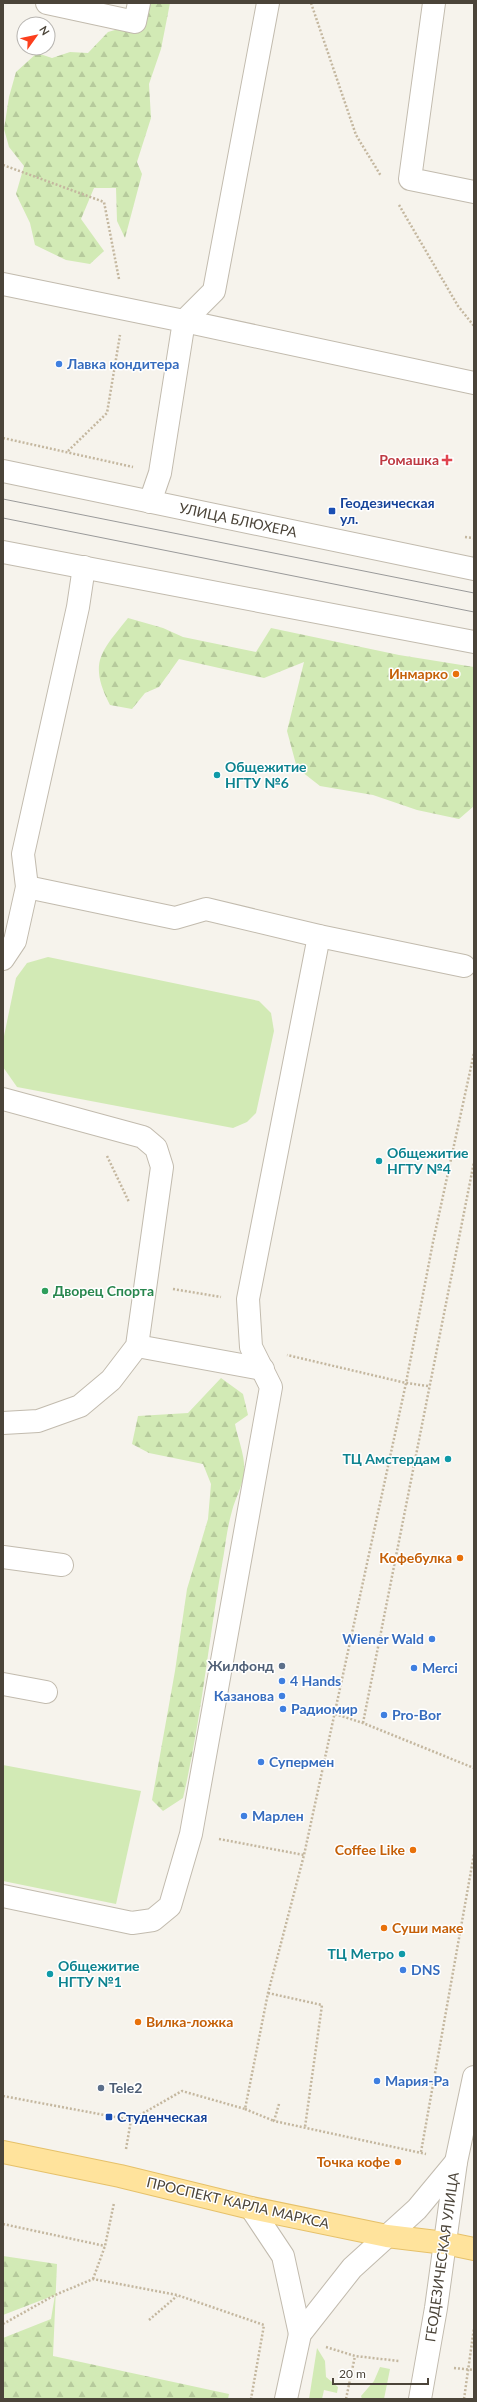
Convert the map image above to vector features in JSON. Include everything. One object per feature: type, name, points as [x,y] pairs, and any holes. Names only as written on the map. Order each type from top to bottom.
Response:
[{"type":"main road","name":"ПРОСПЕКТ КАРЛА МАРКСА","points":[[3,2152],[120,2176],[251,2208],[387,2236],[446,2243],[474,2249]]},
{"type":"street","points":[[47,3],[135,22],[139,3]]},
{"type":"street","points":[[150,502],[160,473],[184,321],[214,291],[268,3]]},
{"type":"street","points":[[434,3],[410,179],[474,192]]},
{"type":"street","points":[[3,284],[474,383]]},
{"type":"street","name":"УЛИЦА БЛЮХЕРА","points":[[3,471],[474,569]]},
{"type":"street","points":[[3,552],[474,642]]},
{"type":"street","points":[[3,959],[15,941],[26,887],[23,854],[78,607],[84,568]]},
{"type":"street","points":[[26,887],[175,918],[206,909],[319,936],[464,966]]},
{"type":"street","points":[[3,1896],[132,1923],[153,1920],[170,1906],[191,1834],[270,1387],[263,1369],[251,1347],[248,1299],[319,936]]},
{"type":"street","points":[[3,1099],[143,1137],[156,1148],[162,1166],[137,1346],[111,1380],[80,1406],[38,1421],[3,1423]]},
{"type":"street","points":[[137,1346],[263,1369]]},
{"type":"street","points":[[3,1556],[62,1565]]},
{"type":"street","points":[[3,1684],[46,1692]]},
{"type":"street","name":"ГЕОДЕЗИЧЕСКАЯ УЛИЦА","points":[[420,2399],[446,2243],[456,2162],[474,2077]]},
{"type":"street","name":"ГЕОДЕЗИЧЕСКАЯ УЛИЦА","points":[[300,2334],[352,2268],[417,2209],[456,2162]]},
{"type":"street","name":"ГЕОДЕЗИЧЕСКАЯ УЛИЦА","points":[[251,2208],[283,2256],[300,2334],[286,2399]]},
{"type":"path","points":[[245,2108],[268,1993],[304,1855],[406,1383],[433,1242],[474,1053]]},
{"type":"path","points":[[91,1124],[150,1245]]},
{"type":"path","points":[[363,1723],[428,1386],[474,1162]]},
{"type":"path","points":[[145,1284],[216,1297]]},
{"type":"path","points":[[251,1347],[406,1383],[428,1386]]},
{"type":"path","points":[[334,1714],[363,1723],[474,1768]]},
{"type":"path","points":[[191,1834],[304,1855]]},
{"type":"path","points":[[421,2152],[474,1854]]},
{"type":"path","points":[[268,1993],[322,2005],[305,2127]]},
{"type":"path","points":[[3,2096],[131,2120],[182,2091],[245,2108],[274,2121],[421,2152],[456,2162]]},
{"type":"path","points":[[274,2121],[279,2104]]},
{"type":"path","points":[[3,2224],[105,2246]]},
{"type":"path","points":[[3,2324],[55,2295],[93,2279],[177,2295],[264,2325],[251,2399]]},
{"type":"path","points":[[149,2320],[177,2295]]},
{"type":"path","points":[[464,2399],[474,2328]]},
{"type":"path","points":[[346,2399],[355,2356]]},
{"type":"green space","points":[[146,3],[170,3],[161,49],[149,84],[151,118],[137,162],[142,174],[125,238],[117,221],[116,188],[94,188],[81,219],[104,251],[90,264],[66,260],[35,245],[30,223],[16,194],[24,166],[9,147],[4,129],[9,97],[16,72],[34,56],[46,56],[52,58],[70,52],[88,53],[108,32],[122,28]]},
{"type":"green space","points":[[128,618],[163,628],[183,637],[256,652],[271,628],[399,655],[474,667],[474,806],[459,819],[417,810],[373,795],[320,786],[297,768],[287,731],[304,662],[264,678],[179,659],[159,687],[145,693],[132,709],[110,705],[103,690],[100,678],[99,668],[101,658],[111,640]]},
{"type":"green space","points":[[48,957],[259,1001],[271,1013],[274,1031],[256,1113],[247,1122],[233,1128],[17,1087],[3,1067],[3,1041],[16,978],[27,963]]},
{"type":"green space","points":[[221,1378],[243,1394],[248,1415],[235,1424],[243,1455],[244,1474],[242,1484],[233,1506],[228,1527],[190,1768],[183,1798],[163,1811],[152,1800],[175,1671],[187,1589],[208,1519],[211,1484],[203,1464],[149,1453],[132,1444],[138,1416],[188,1413]]},
{"type":"green space","points":[[3,1765],[141,1791],[116,1904],[3,1881]]},
{"type":"green space","points":[[3,2256],[57,2264],[53,2356],[229,2394],[228,2399],[3,2399],[3,2338],[51,2319],[55,2295],[3,2315]]},
{"type":"green space","points":[[317,2348],[325,2361],[326,2377],[338,2387],[337,2393],[324,2390],[322,2399],[309,2399]]},
{"type":"green space","points":[[380,2367],[390,2369],[384,2399],[362,2399],[361,2396],[374,2381]]},
{"type":"tram line","points":[[3,499],[474,593]]},
{"type":"tram line","points":[[3,518],[474,612]]},
{"type":"place","name":"Лавка кондитера","points":[[59,364]]},
{"type":"place","name":"Ромашка","points":[[447,460]]},
{"type":"place","name":"Геодезическая ул.","points":[[332,511]]},
{"type":"place","name":"Инмарко","points":[[456,674]]},
{"type":"place","name":"Общежитие НГТУ №6","points":[[217,775]]},
{"type":"place","name":"Общежитие НГТУ №4","points":[[379,1161]]},
{"type":"place","name":"Дворец Спорта","points":[[45,1291]]},
{"type":"place","name":"ТЦ Амстердам","points":[[448,1459]]},
{"type":"place","name":"Кофебулка","points":[[460,1558]]},
{"type":"place","name":"Wiener Wald","points":[[432,1639]]},
{"type":"place","name":"Жилфонд","points":[[282,1666]]},
{"type":"place","name":"Merci","points":[[414,1668]]},
{"type":"place","name":"4 Hands","points":[[282,1681]]},
{"type":"place","name":"Казанова","points":[[282,1696]]},
{"type":"place","name":"Радиомир","points":[[283,1709]]},
{"type":"place","name":"Pro-Bor","points":[[384,1715]]},
{"type":"place","name":"Супермен","points":[[261,1762]]},
{"type":"place","name":"Марлен","points":[[244,1816]]},
{"type":"place","name":"Coffee Like","points":[[413,1850]]},
{"type":"place","name":"Суши маке","points":[[384,1928]]},
{"type":"place","name":"ТЦ Метро","points":[[402,1954]]},
{"type":"place","name":"DNS","points":[[403,1970]]},
{"type":"place","name":"Общежитие НГТУ №1","points":[[50,1974]]},
{"type":"place","name":"Вилка-ложка","points":[[138,2022]]},
{"type":"place","name":"Мария-Ра","points":[[377,2081]]},
{"type":"place","name":"Tele2","points":[[101,2088]]},
{"type":"place","name":"Студенческая","points":[[109,2117]]},
{"type":"place","name":"Точка кофе","points":[[398,2162]]}]
